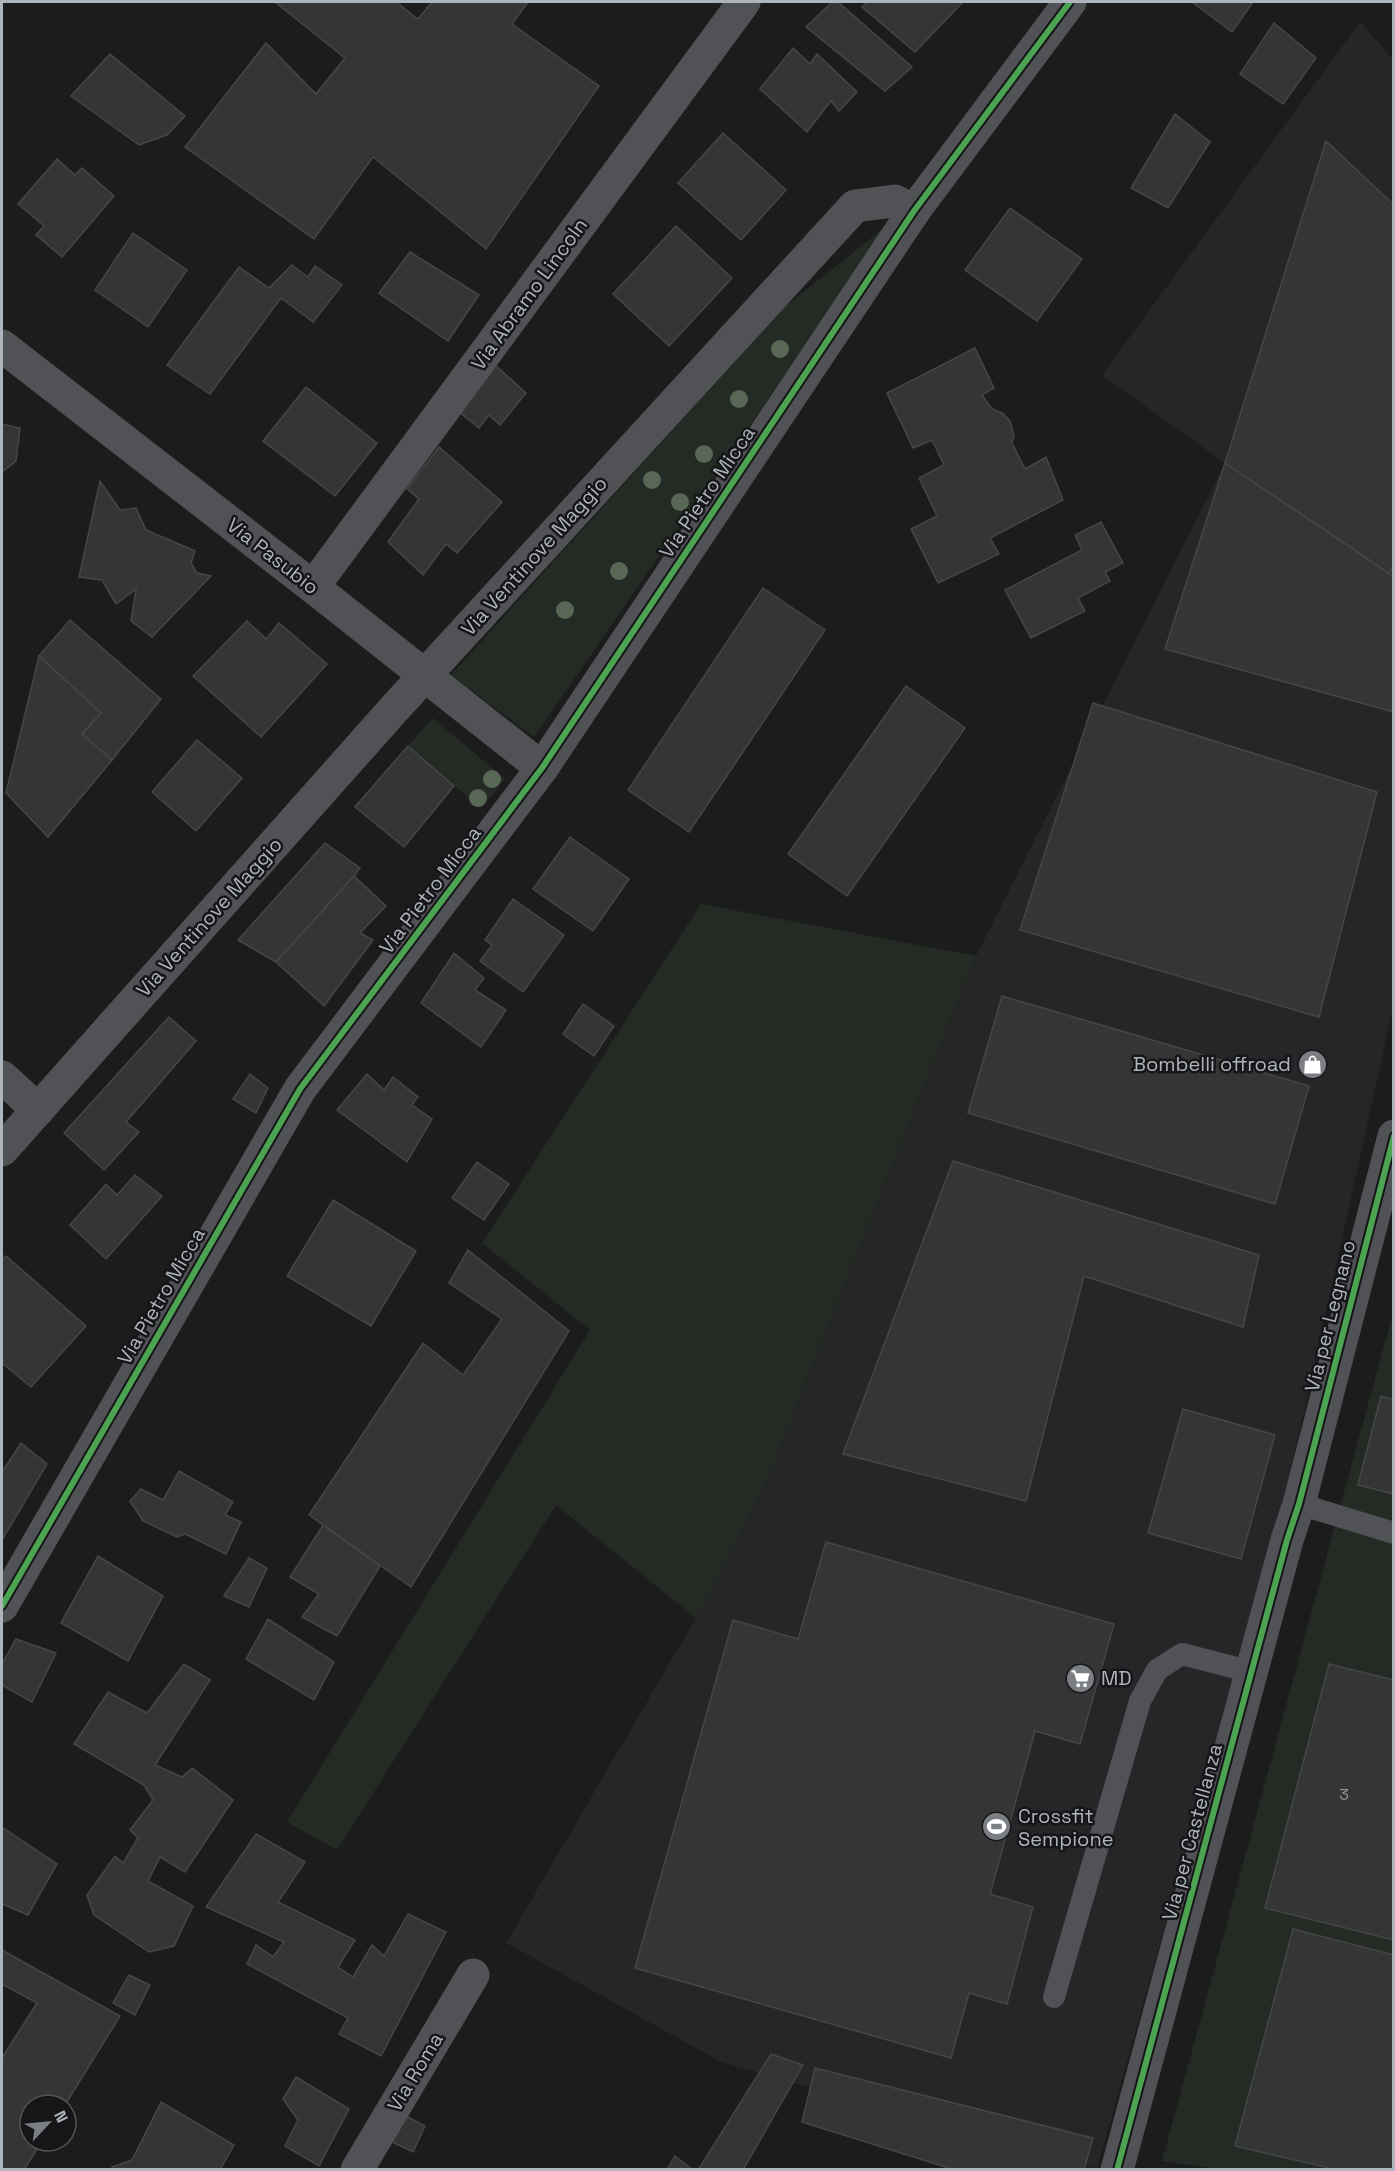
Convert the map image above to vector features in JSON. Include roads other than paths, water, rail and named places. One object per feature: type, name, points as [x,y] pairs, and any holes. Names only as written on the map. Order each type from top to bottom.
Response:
[{"type":"street","name":"Via Abramo Lincoln","points":[[314,587],[744,2]]},
{"type":"street","points":[[914,211],[1070,2]]},
{"type":"street","name":"Via Ventinove Maggio","points":[[2,1150],[424,676],[855,206],[895,201],[914,211]]},
{"type":"street","name":"Via Pietro Micca","points":[[2,1606],[300,1089],[542,768],[914,211]]},
{"type":"street","name":"Via Pasubio","points":[[2,346],[314,587],[542,768]]},
{"type":"street","points":[[2,1077],[38,1110]]},
{"type":"street","name":"Via per Legnano","points":[[1299,1504],[1394,1136]]},
{"type":"street","name":"Via per Castellanza","points":[[1117,2169],[1287,1540],[1299,1504]]},
{"type":"street","name":"Via Roma","points":[[357,2169],[473,1975]]},
{"type":"lane","points":[[1299,1504],[1394,1533]]},
{"type":"lane","points":[[1054,1997],[1140,1701],[1157,1670],[1182,1654],[1252,1672]]},
{"type":"place","name":"Bombelli offroad","points":[[1312,1064]]},
{"type":"place","name":"MD","points":[[1080,1678]]},
{"type":"place","name":"Crossfit Sempione","points":[[997,1827]]}]
